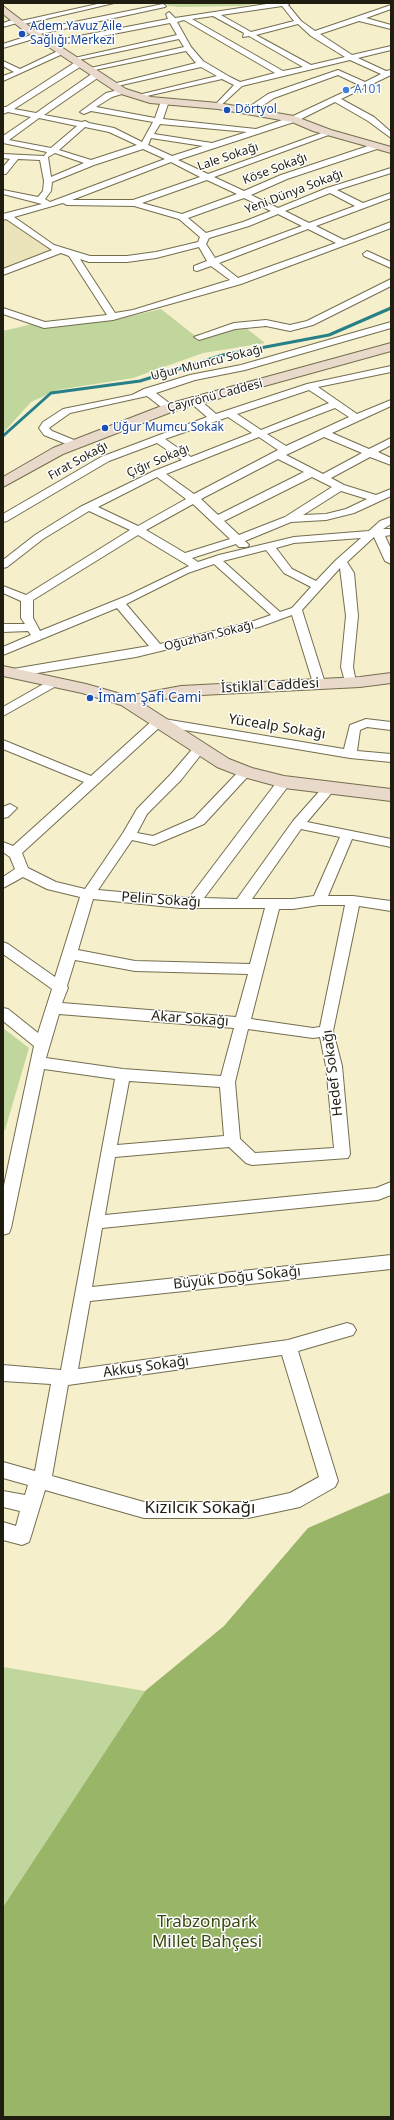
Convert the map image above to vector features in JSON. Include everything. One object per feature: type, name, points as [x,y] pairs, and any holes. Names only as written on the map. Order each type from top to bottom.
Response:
[{"type":"street","points":[[3,25],[111,3]]},
{"type":"street","points":[[51,44],[173,20],[285,3],[299,22],[314,34],[350,58],[389,73]]},
{"type":"street","points":[[3,46],[35,34],[162,4],[173,20],[188,48],[203,64],[222,77],[239,84]]},
{"type":"street","points":[[314,34],[391,8]]},
{"type":"street","points":[[3,9],[35,34],[93,72],[118,88],[138,96],[150,100],[249,110],[290,120],[391,150]]},
{"type":"street","points":[[214,14],[309,67]]},
{"type":"street","points":[[185,18],[280,73]]},
{"type":"street","points":[[361,19],[391,27]]},
{"type":"street","points":[[223,40],[299,22]]},
{"type":"street","points":[[4,110],[77,61],[182,36]]},
{"type":"street","points":[[3,140],[39,115],[93,72],[157,54],[188,48]]},
{"type":"street","points":[[218,106],[239,84],[280,73],[391,48]]},
{"type":"street","points":[[3,79],[63,52]]},
{"type":"street","points":[[157,54],[182,69]]},
{"type":"street","points":[[3,63],[20,72]]},
{"type":"street","points":[[70,121],[118,88],[203,64]]},
{"type":"street","points":[[249,110],[271,96],[338,72],[365,85]]},
{"type":"street","points":[[6,216],[54,204],[172,159],[290,120],[389,73]]},
{"type":"street","points":[[138,96],[222,77]]},
{"type":"street","points":[[336,99],[370,119],[391,136]]},
{"type":"street","points":[[48,181],[91,163],[143,146],[151,136],[165,101]]},
{"type":"street","points":[[89,108],[158,121],[258,130]]},
{"type":"street","points":[[4,110],[39,115],[111,130],[344,243]]},
{"type":"street","points":[[3,156],[44,158],[85,124]]},
{"type":"street","name":"Lale Sokağı","points":[[134,203],[330,133]]},
{"type":"street","points":[[151,136],[212,145]]},
{"type":"street","points":[[3,140],[54,151],[91,163]]},
{"type":"street","name":"Köse Sokağı","points":[[182,216],[243,195],[284,177],[377,146]]},
{"type":"street","points":[[3,172],[16,156]]},
{"type":"street","points":[[40,200],[47,191],[48,181],[44,158]]},
{"type":"street","name":"Yeni Dünya Sokağı","points":[[6,216],[51,247],[89,258],[127,259],[156,255],[204,240],[330,190],[391,170]]},
{"type":"street","points":[[330,190],[363,206]]},
{"type":"street","points":[[3,192],[54,204],[134,203],[182,216],[204,240],[213,263],[238,282]]},
{"type":"street","points":[[197,268],[391,195]]},
{"type":"street","points":[[3,311],[44,325],[113,317],[166,304],[238,282],[391,226]]},
{"type":"street","points":[[3,272],[61,250]]},
{"type":"street","points":[[72,253],[113,317]]},
{"type":"street","points":[[367,254],[391,265]]},
{"type":"street","points":[[199,337],[234,326],[266,323],[290,328],[310,323],[391,282]]},
{"type":"street","points":[[3,322],[21,318]]},
{"type":"street","name":"Uğur Mumcu Sokağı","points":[[75,444],[48,433],[44,428],[47,424],[67,411],[134,397],[147,391],[193,377],[242,368],[391,325]]},
{"type":"street","name":"Çayırönü Caddesi","points":[[3,483],[58,451],[168,408],[196,402],[391,347]]},
{"type":"street","name":"Fırat Sokağı","points":[[3,519],[105,460],[158,439],[214,418],[310,386],[391,369]]},
{"type":"street","points":[[310,386],[356,418]]},
{"type":"street","points":[[147,391],[168,408]]},
{"type":"street","points":[[196,402],[214,418]]},
{"type":"street","name":"Çığır Sokağı","points":[[3,565],[38,537],[90,507],[158,474],[336,404]]},
{"type":"street","points":[[26,599],[138,530],[194,499],[282,453],[356,418],[391,404]]},
{"type":"street","points":[[229,413],[311,473],[340,487],[376,499]]},
{"type":"street","points":[[324,433],[391,462]]},
{"type":"street","points":[[158,439],[191,461]]},
{"type":"street","points":[[322,479],[391,440]]},
{"type":"street","points":[[217,520],[311,473]]},
{"type":"street","points":[[158,474],[194,499],[250,551]]},
{"type":"street","points":[[184,557],[237,540],[289,519],[340,487]]},
{"type":"street","points":[[289,519],[326,517],[350,511],[391,492]]},
{"type":"street","points":[[90,507],[138,530],[198,566]]},
{"type":"street","points":[[319,683],[296,610],[340,562],[375,533],[384,523],[391,520]]},
{"type":"street","points":[[3,651],[35,632],[119,603],[198,566],[216,560],[294,540],[391,532]]},
{"type":"street","points":[[375,533],[391,561]]},
{"type":"street","points":[[269,546],[288,571],[317,586]]},
{"type":"street","points":[[216,560],[278,616]]},
{"type":"street","points":[[340,562],[348,573],[351,609],[347,667],[350,682]]},
{"type":"street","points":[[3,589],[26,599]]},
{"type":"street","points":[[26,599],[28,618],[35,632]]},
{"type":"street","points":[[119,603],[157,648]]},
{"type":"street","name":"Oğuzhan Sokağı","points":[[8,672],[157,648],[255,625],[296,610]]},
{"type":"street","points":[[3,628],[35,632]]},
{"type":"street","points":[[8,672],[127,701],[222,763],[246,772],[284,782],[329,789],[391,795]]},
{"type":"street","name":"İstiklal Caddesi","points":[[127,701],[181,691],[350,682],[391,678]]},
{"type":"street","points":[[3,712],[54,682]]},
{"type":"street","points":[[3,883],[22,871],[8,850],[93,781],[158,722]]},
{"type":"street","name":"Yücealp Sokağı","points":[[158,722],[350,754],[391,758]]},
{"type":"street","points":[[350,754],[354,728],[366,723],[391,726]]},
{"type":"street","points":[[3,744],[93,781]]},
{"type":"street","points":[[3,1228],[42,1044],[61,988],[88,894],[129,835],[142,812],[176,777],[199,749]]},
{"type":"street","points":[[129,835],[154,841],[199,821],[246,772]]},
{"type":"street","points":[[193,903],[284,782]]},
{"type":"street","points":[[241,904],[298,824],[329,789]]},
{"type":"street","points":[[298,824],[391,843]]},
{"type":"street","points":[[319,900],[348,834]]},
{"type":"street","name":"Pelin Sokağı","points":[[22,871],[52,886],[88,894],[193,903],[293,904],[319,900],[353,901],[391,906]]},
{"type":"street","name":"Hedef Sokağı","points":[[232,1141],[252,1159],[342,1154],[334,1066],[326,1031],[353,901]]},
{"type":"street","points":[[108,1152],[232,1141],[227,1082],[273,904]]},
{"type":"street","points":[[3,946],[61,988]]},
{"type":"street","points":[[70,954],[135,966],[256,968]]},
{"type":"street","name":"Akar Sokağı","points":[[54,1008],[242,1023],[314,1033],[326,1031]]},
{"type":"street","points":[[3,1013],[42,1044]]},
{"type":"street","points":[[38,1063],[123,1075],[227,1082]]},
{"type":"street","points":[[3,1531],[22,1536],[31,1505],[40,1482],[82,1295],[123,1075]]},
{"type":"street","points":[[95,1222],[378,1194],[391,1188]]},
{"type":"street","name":"Büyük Doğu Sokağı","points":[[82,1295],[391,1262]]},
{"type":"street","name":"Akkuş Sokağı","points":[[3,1373],[64,1378],[288,1347],[347,1330]]},
{"type":"street","name":"Kızılcık Sokağı","points":[[3,1470],[40,1482],[144,1510],[248,1510],[294,1501],[329,1481],[288,1347]]},
{"type":"street","points":[[3,1499],[31,1505]]},
{"type":"shaded area","points":[[14,216],[54,244],[77,252],[49,256],[3,273],[3,219]]},
{"type":"green space","points":[[165,3],[261,3],[241,6],[180,7],[169,6]]},
{"type":"green space","points":[[161,309],[194,335],[246,328],[265,343],[203,353],[133,378],[57,390],[31,402],[3,433],[3,331],[41,322],[114,320]]},
{"type":"green space","points":[[3,1028],[29,1048],[5,1130],[3,1129]]},
{"type":"green space","name":"Trabzonpark Millet Bahçesi","points":[[391,1492],[391,2117],[3,2117],[3,1907],[145,1691],[224,1626],[308,1528]]},
{"type":"green space","points":[[3,1667],[145,1691],[3,1907]]},
{"type":"waterway","points":[[3,436],[51,393],[140,381],[223,355],[329,335],[391,308]]},
{"type":"place","name":"Adem Yavuz Aile Sağlığı Merkezi","points":[[22,34]]},
{"type":"place","name":"A101","points":[[346,90]]},
{"type":"place","name":"Dörtyol","points":[[227,110]]},
{"type":"place","name":"Uğur Mumcu Sokak","points":[[105,428]]},
{"type":"place","name":"İmam Şafi Cami","points":[[90,698]]}]
